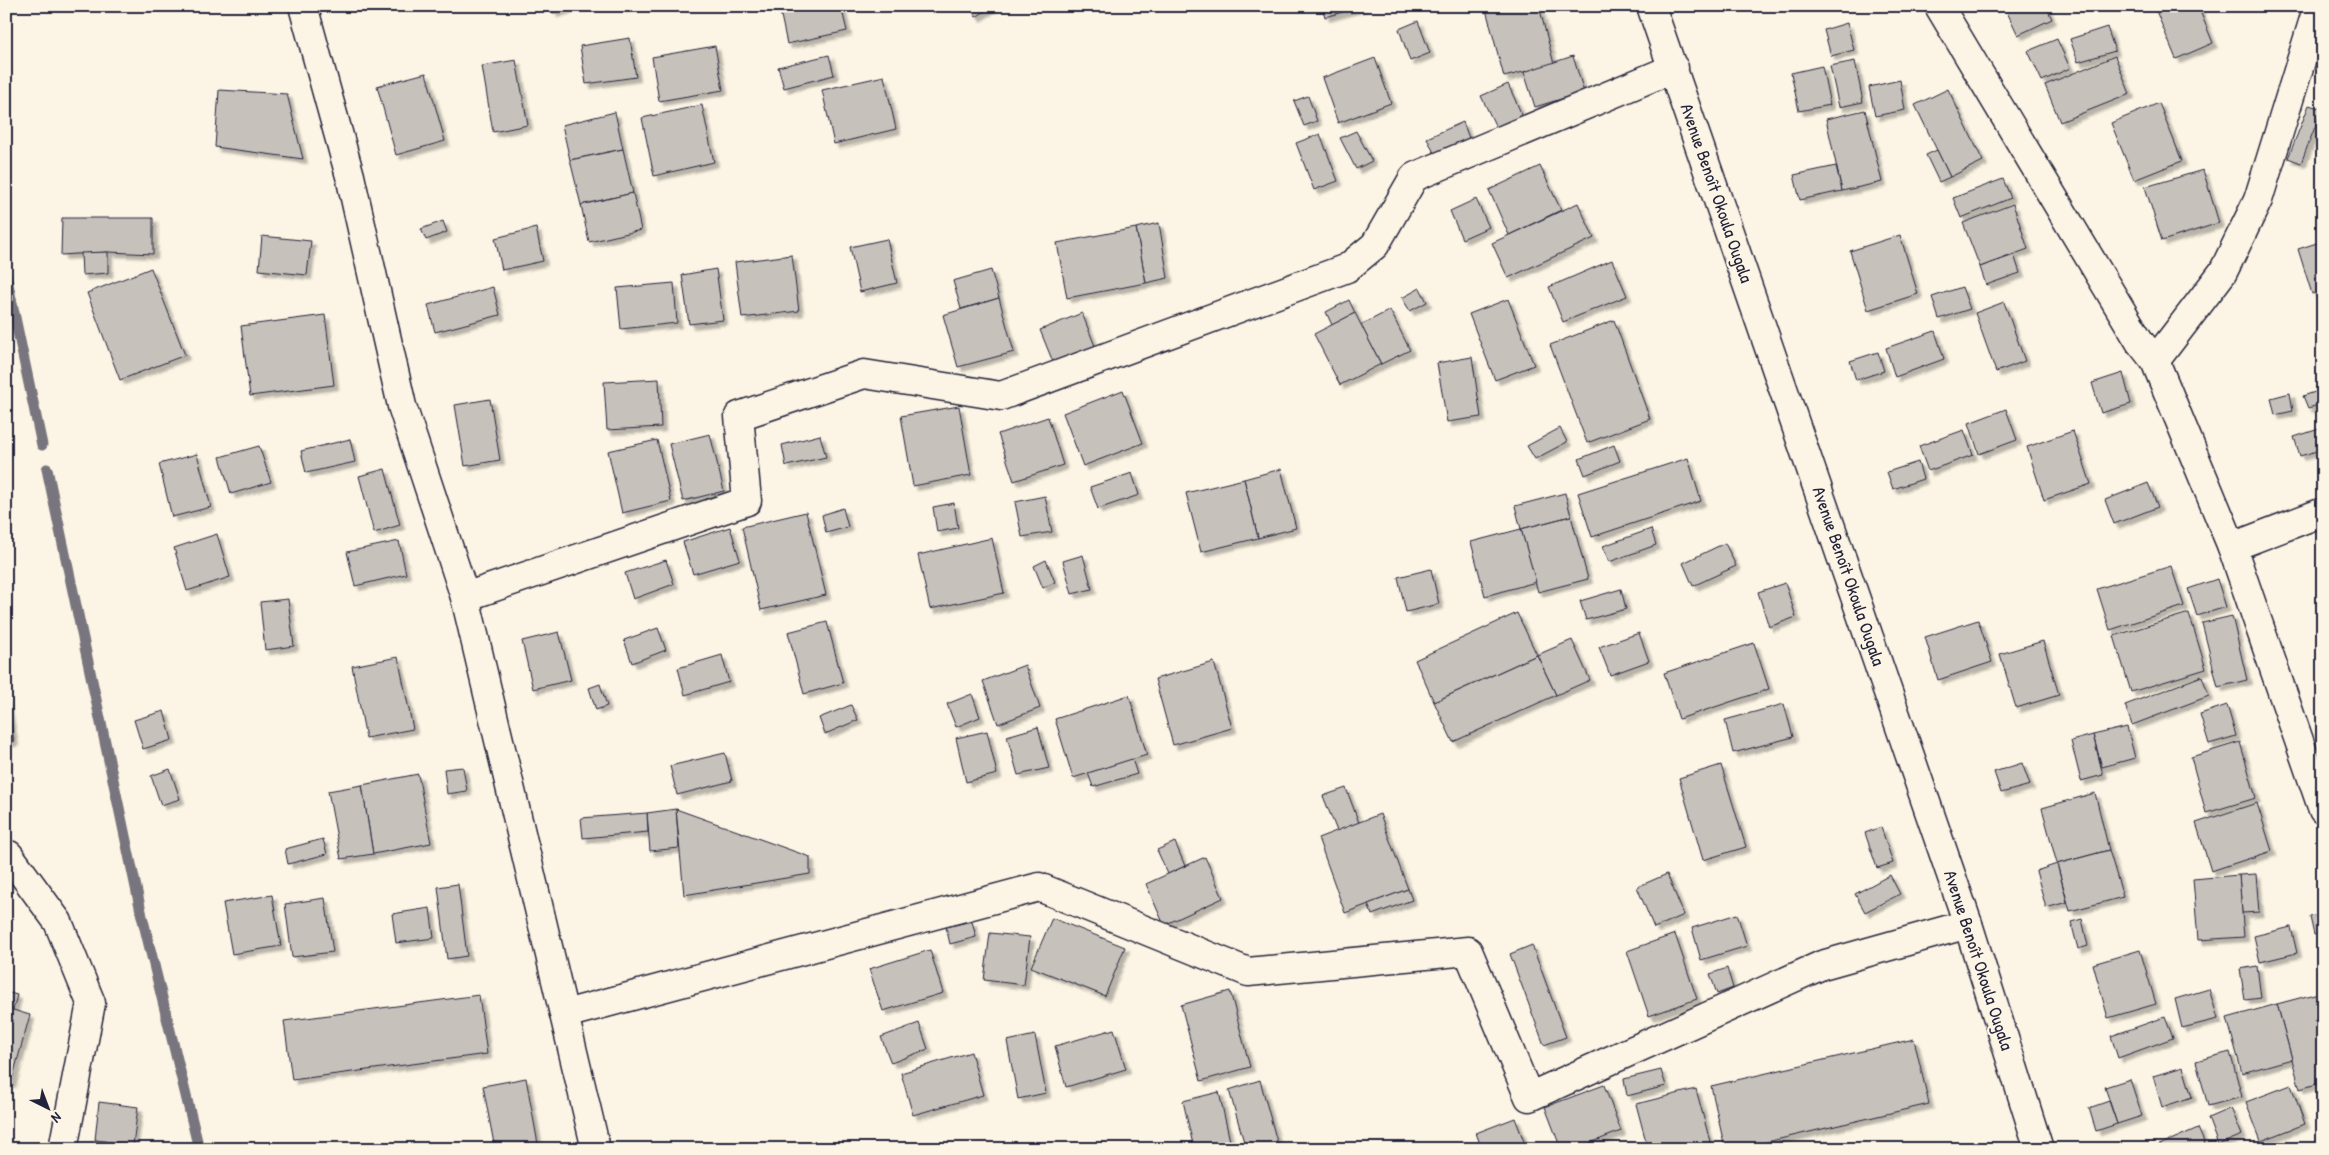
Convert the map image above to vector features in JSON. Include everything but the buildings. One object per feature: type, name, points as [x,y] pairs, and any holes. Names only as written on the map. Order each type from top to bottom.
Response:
[{"type":"street","points":[[302,6],[350,176],[402,406],[465,597],[596,1149]]},
{"type":"street","name":"Avenue Benoît Okoula Ougala","points":[[1652,6],[1968,924],[2039,1149]]},
{"type":"street","points":[[1939,6],[2140,342],[2155,361],[2312,746],[2323,810]]},
{"type":"street","points":[[2155,361],[2223,272],[2258,200],[2318,6]]},
{"type":"street","points":[[465,597],[747,501],[738,416],[864,374],[1002,396],[1058,376],[1347,268],[1376,245],[1414,177],[1674,68]]},
{"type":"street","points":[[2232,548],[2323,512]]},
{"type":"street","points":[[6,854],[9,855],[58,922],[91,1003],[63,1149]]},
{"type":"street","points":[[564,1014],[1039,887],[1248,972],[1468,951],[1530,1097],[1822,965],[1968,924]]},
{"type":"waterway","points":[[6,275],[42,445]]},
{"type":"waterway","points":[[47,469],[142,916],[199,1149]]}]
